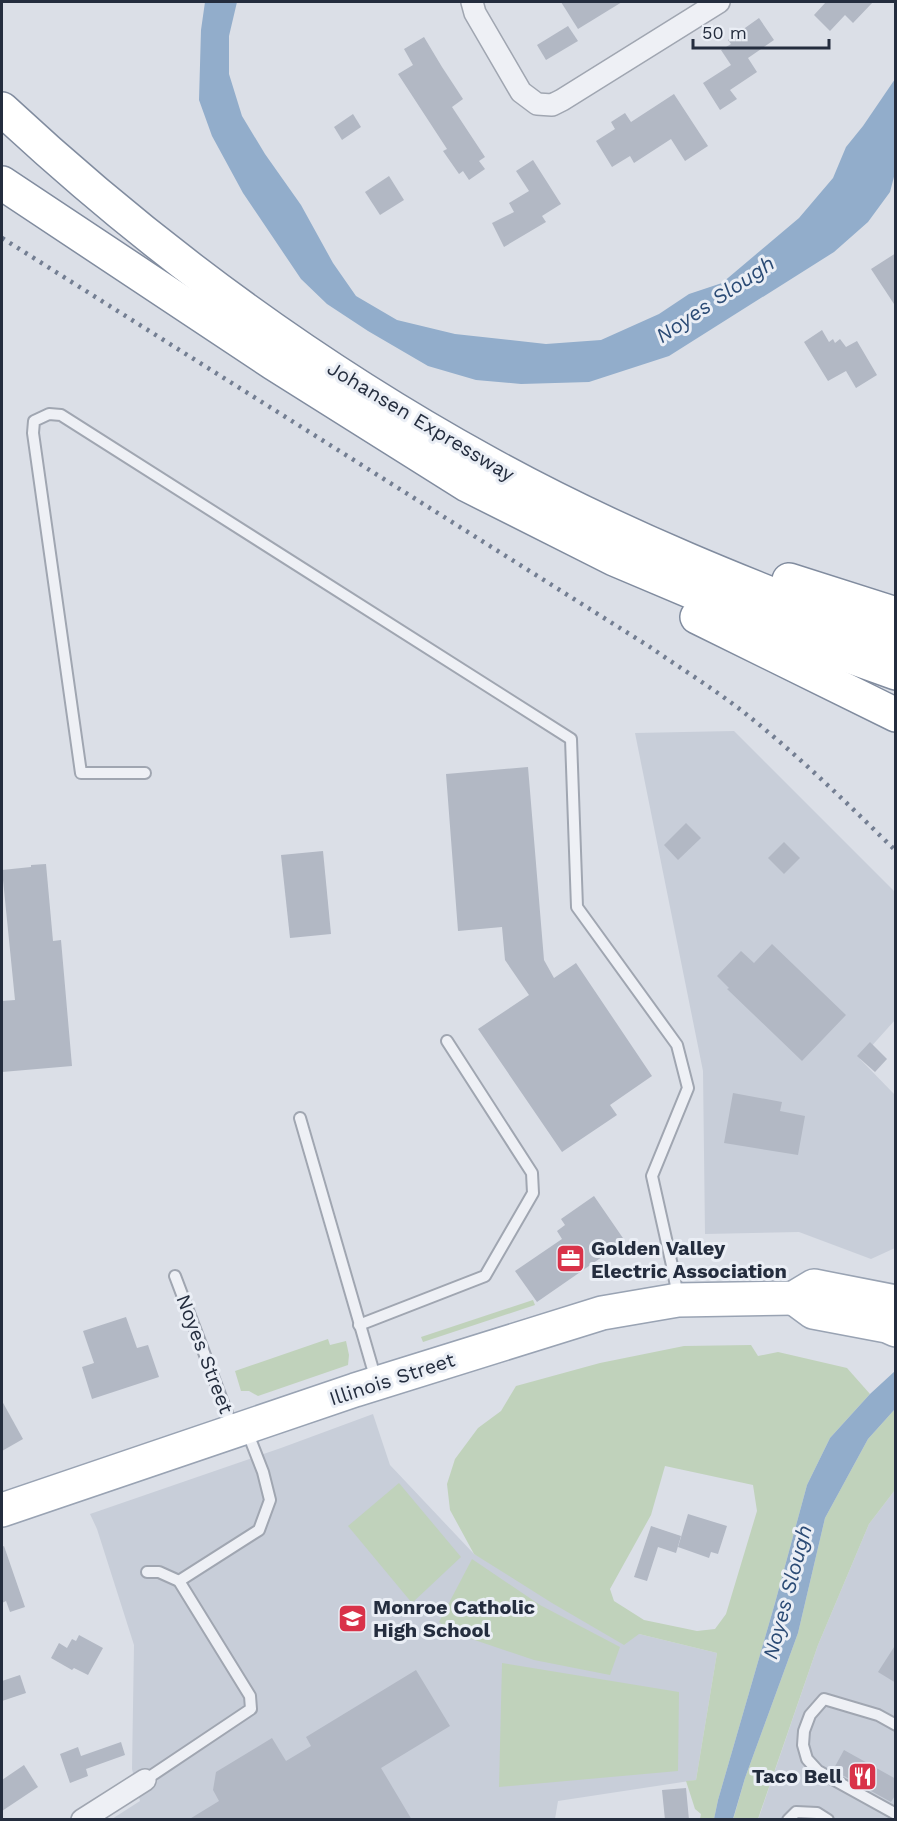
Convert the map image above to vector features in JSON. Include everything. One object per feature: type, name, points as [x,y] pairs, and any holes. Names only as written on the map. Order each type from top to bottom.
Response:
[{"type":"main road","name":"Johansen Expressway","points":[[2,109],[132,223],[204,280],[282,336],[375,397],[487,463],[634,537],[759,590],[896,643]]},
{"type":"main road","name":"Johansen Expressway","points":[[2,183],[273,363],[467,485],[614,559],[815,644],[896,672]]},
{"type":"main road","points":[[467,485],[643,590],[896,715]]},
{"type":"main road","points":[[634,537],[743,566],[896,614]]},
{"type":"main road","name":"Illinois Street","points":[[2,1510],[377,1383],[602,1313],[678,1300],[794,1298],[813,1312],[893,1319]]},
{"type":"street","points":[[472,2],[475,13],[521,92],[537,104],[552,105],[719,2]]},
{"type":"street","points":[[82,1820],[145,1780]]},
{"type":"lane","points":[[145,772],[81,773],[33,433],[34,421],[49,414],[61,415],[571,739],[577,907],[677,1045],[688,1088],[652,1176],[678,1300]]},
{"type":"lane","points":[[359,1325],[485,1276],[533,1193],[532,1173],[447,1041]]},
{"type":"lane","points":[[300,1118],[377,1383]]},
{"type":"lane","name":"Noyes Street","points":[[175,1276],[240,1430],[263,1472],[270,1500],[259,1530],[179,1581]]},
{"type":"lane","points":[[145,1780],[251,1710],[250,1696],[179,1581],[159,1572],[147,1572]]},
{"type":"lane","points":[[896,1725],[878,1715],[824,1699],[810,1715],[804,1731],[803,1744],[807,1759],[818,1772],[896,1814]]},
{"type":"lane","points":[[788,1820],[796,1812],[817,1813],[828,1820]]},
{"type":"shaded area","points":[[734,731],[895,892],[895,1020],[860,1059],[895,1095],[895,1248],[871,1259],[799,1232],[705,1234],[703,1071],[635,733]]},
{"type":"shaded area","name":"Monroe Catholic High School","points":[[373,1414],[390,1465],[474,1554],[639,1634],[717,1653],[696,1780],[558,1801],[555,1819],[112,1819],[140,1801],[132,1769],[134,1645],[97,1529],[90,1514]]},
{"type":"shaded area","points":[[895,1490],[895,1819],[758,1820],[818,1645],[869,1524]]},
{"type":"green space","points":[[533,1300],[535,1305],[423,1342],[421,1337]]},
{"type":"green space","points":[[328,1339],[330,1345],[346,1341],[349,1355],[348,1365],[258,1396],[249,1391],[241,1391],[235,1371]]},
{"type":"green space","points":[[751,1345],[758,1356],[778,1352],[847,1368],[870,1394],[830,1438],[807,1485],[714,1819],[700,1819],[701,1814],[695,1809],[686,1781],[696,1780],[717,1653],[639,1634],[624,1645],[552,1603],[474,1554],[450,1510],[447,1484],[455,1459],[478,1428],[501,1411],[516,1386],[600,1363],[684,1346]],"holes":[[[665,1466],[753,1485],[757,1511],[726,1614],[715,1629],[697,1631],[644,1620],[614,1601],[610,1589],[651,1515]]]},
{"type":"green space","points":[[895,1409],[895,1490],[869,1524],[818,1645],[758,1819],[733,1820],[745,1778],[798,1633],[825,1518],[868,1439]]},
{"type":"green space","points":[[399,1483],[461,1557],[412,1603],[348,1526]]},
{"type":"green space","points":[[472,1559],[540,1605],[620,1647],[610,1675],[534,1660],[454,1633],[439,1622]]},
{"type":"green space","points":[[502,1663],[679,1692],[678,1771],[499,1787]]},
{"type":"water","name":"Noyes Slough","points":[[205,2],[237,2],[229,36],[229,74],[242,116],[265,154],[301,205],[333,263],[356,296],[397,320],[455,334],[546,344],[601,340],[659,314],[689,294],[722,283],[799,218],[833,178],[846,147],[895,79],[895,173],[890,192],[868,222],[834,252],[669,356],[589,382],[521,384],[476,380],[428,366],[327,304],[301,279],[243,193],[212,136],[199,100],[201,30]]},
{"type":"water","name":"Noyes Slough","points":[[895,1371],[895,1409],[868,1439],[825,1518],[798,1633],[745,1778],[733,1819],[714,1819],[807,1485],[830,1438],[870,1394]]},
{"type":"building","points":[[561,2],[622,2],[578,29]]},
{"type":"building","points":[[826,2],[873,2],[853,23],[845,15],[830,31],[814,15]]},
{"type":"building","points":[[759,18],[774,40],[748,58],[757,72],[730,90],[737,99],[720,110],[703,83],[731,65],[721,50],[731,44],[728,40]]},
{"type":"building","points":[[568,26],[578,41],[546,60],[537,45]]},
{"type":"building","points":[[424,37],[463,99],[452,107],[485,157],[479,161],[485,169],[469,180],[463,171],[459,174],[443,151],[447,149],[398,74],[413,65],[404,49]]},
{"type":"building","points":[[674,94],[708,146],[685,161],[671,139],[634,163],[630,156],[612,167],[596,141],[615,129],[611,122],[625,113],[631,122]]},
{"type":"building","points":[[353,114],[361,127],[342,140],[334,127]]},
{"type":"building","points":[[533,160],[561,204],[542,216],[546,222],[504,247],[492,223],[514,212],[509,203],[529,191],[516,171]]},
{"type":"building","points":[[389,176],[404,200],[380,215],[365,192]]},
{"type":"building","points":[[896,253],[896,307],[871,269]]},
{"type":"building","points":[[822,330],[829,342],[833,339],[835,343],[840,339],[846,347],[857,341],[877,375],[856,388],[846,371],[828,381],[804,342]]},
{"type":"building","points":[[528,767],[544,960],[554,978],[576,963],[652,1076],[610,1105],[617,1115],[562,1152],[478,1029],[529,995],[505,960],[502,927],[458,931],[446,774]]},
{"type":"building","points":[[686,823],[701,838],[678,860],[664,845]]},
{"type":"building","points":[[784,842],[800,858],[784,874],[768,858]]},
{"type":"building","points":[[323,851],[331,934],[290,938],[281,855]]},
{"type":"building","points":[[46,864],[53,941],[61,940],[72,1066],[2,1072],[2,1001],[15,1000],[2,870]]},
{"type":"building","points":[[772,944],[846,1015],[802,1061],[727,989],[729,988],[717,976],[741,951],[754,963]]},
{"type":"building","points":[[870,1042],[887,1059],[875,1072],[857,1056]]},
{"type":"building","points":[[733,1093],[782,1102],[780,1111],[805,1116],[798,1155],[724,1143]]},
{"type":"building","points":[[594,1196],[625,1241],[537,1302],[515,1271],[562,1239],[557,1231],[565,1225],[561,1219]]},
{"type":"building","points":[[126,1317],[137,1348],[148,1345],[159,1377],[92,1399],[82,1367],[94,1363],[83,1331]]},
{"type":"building","points":[[2,1401],[23,1439],[2,1451]]},
{"type":"building","points":[[688,1514],[727,1526],[718,1554],[711,1552],[709,1558],[678,1547]]},
{"type":"building","points":[[651,1526],[681,1536],[676,1553],[658,1547],[647,1581],[634,1577]]},
{"type":"building","points":[[4,1546],[25,1607],[10,1612],[6,1601],[2,1603],[2,1547]]},
{"type":"building","points":[[79,1635],[103,1648],[88,1675],[74,1668],[72,1670],[51,1658],[59,1643],[67,1648],[72,1639],[76,1641]]},
{"type":"building","points":[[896,1644],[896,1683],[878,1672]]},
{"type":"building","points":[[416,1670],[450,1726],[381,1768],[412,1820],[188,1820],[219,1801],[213,1790],[216,1772],[272,1738],[286,1761],[311,1746],[306,1737]]},
{"type":"building","points":[[20,1675],[26,1693],[2,1701],[2,1681]]},
{"type":"building","points":[[121,1742],[125,1755],[86,1769],[88,1776],[70,1783],[60,1754],[78,1747],[81,1756]]},
{"type":"building","name":"Taco Bell","points":[[844,1750],[896,1779],[896,1794],[891,1802],[833,1770]]},
{"type":"building","points":[[24,1765],[38,1787],[2,1811],[2,1780]]},
{"type":"building","points":[[686,1788],[689,1820],[665,1820],[662,1790]]},
{"type":"railway","points":[[2,238],[701,681],[739,708],[789,750],[896,851]]},
{"type":"place","name":"Golden Valley Electric Association","points":[[570,1259]]},
{"type":"place","name":"Monroe Catholic High School","points":[[352,1619]]},
{"type":"place","name":"Taco Bell","points":[[863,1776]]}]
